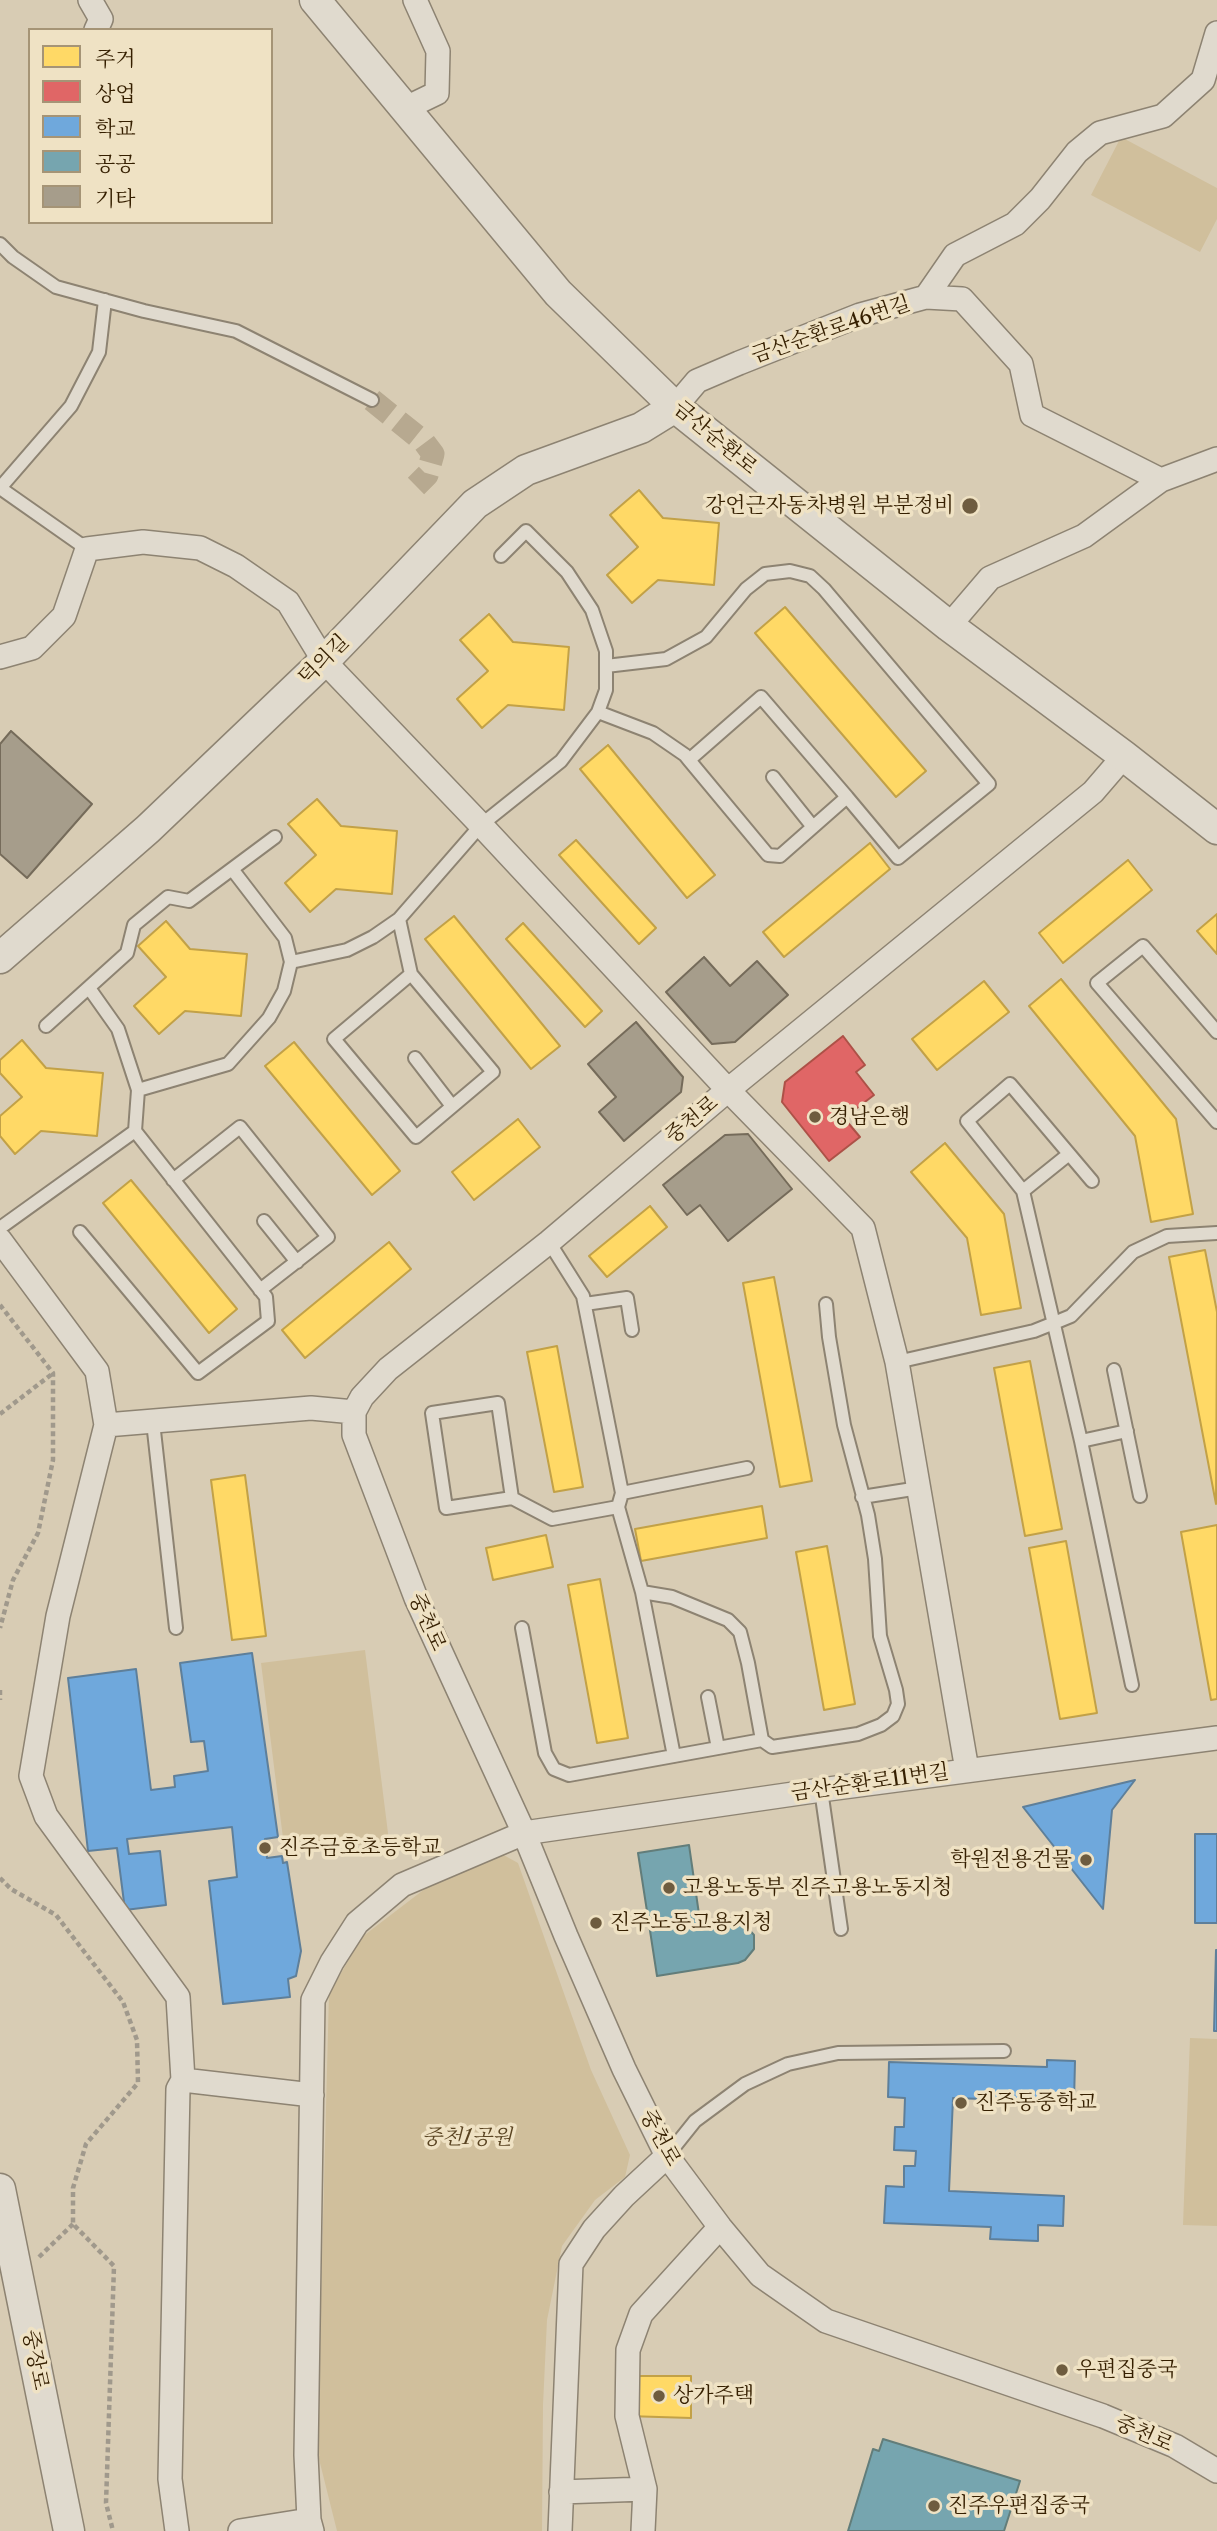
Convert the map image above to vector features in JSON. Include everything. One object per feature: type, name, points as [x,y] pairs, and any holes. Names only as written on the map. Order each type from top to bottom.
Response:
[{"type":"street","points":[[90,0],[100,19],[97,28]]},
{"type":"street","name":"금산순환로","points":[[315,0],[558,293],[675,407],[948,626],[1124,756],[1217,829]]},
{"type":"street","points":[[404,109],[438,93],[438,51],[415,0]]},
{"type":"street","name":"금산순환로46번길","points":[[675,407],[696,381],[860,315],[926,297],[955,255],[1015,224],[1040,199],[1077,152],[1100,133],[1163,116],[1203,80],[1217,33]]},
{"type":"street","points":[[926,297],[962,299],[1021,364],[1032,415],[1161,480]]},
{"type":"street","name":"덕의길","points":[[0,958],[148,829],[324,661],[475,504],[526,470],[641,428],[675,407]]},
{"type":"street","points":[[948,626],[990,578],[1084,536],[1161,480],[1217,458]]},
{"type":"street","points":[[0,657],[32,648],[64,616],[87,549],[143,542],[200,548],[236,566],[288,602],[324,661],[728,1090],[863,1228],[897,1362],[968,1770]]},
{"type":"street","name":"중천로","points":[[1124,756],[1093,792],[728,1090],[550,1242],[388,1370],[362,1397],[355,1412],[354,1436],[407,1574],[524,1833],[613,2045],[667,2156],[760,2275],[826,2321],[1103,2416],[1175,2446],[1217,2471]]},
{"type":"street","points":[[0,1240],[97,1371],[106,1425],[58,1616],[31,1776],[46,1815],[177,1997],[183,2080],[178,2089],[170,2479],[177,2531]]},
{"type":"street","points":[[106,1425],[311,1408],[355,1412]]},
{"type":"street","name":"금산순환로11번길","points":[[311,2526],[306,2455],[313,2000],[332,1962],[357,1923],[402,1885],[524,1833],[821,1790],[1217,1738]]},
{"type":"street","points":[[183,2080],[312,2095]]},
{"type":"street","points":[[560,2531],[571,2264],[594,2229],[624,2196],[667,2156]]},
{"type":"street","name":"중장로","points":[[0,2189],[9,2283],[69,2531]]},
{"type":"street","points":[[643,2531],[645,2489],[627,2416],[628,2350],[641,2314],[720,2227]]},
{"type":"street","points":[[561,2492],[645,2489]]},
{"type":"street","points":[[240,2531],[311,2526]]},
{"type":"lane","points":[[0,244],[13,257],[56,287],[236,331],[372,400]]},
{"type":"lane","points":[[87,549],[0,488],[71,407],[99,352],[105,300]]},
{"type":"lane","points":[[291,962],[347,950],[373,937],[399,919],[481,825],[561,761],[598,712],[606,690],[606,651],[592,610],[568,572],[526,531],[501,556]]},
{"type":"lane","points":[[606,666],[666,659],[706,637],[746,589],[765,574],[790,571],[810,576],[824,589],[989,784],[898,858],[761,697],[689,760]]},
{"type":"lane","points":[[598,712],[653,733],[689,760],[768,855],[780,856],[847,797]]},
{"type":"lane","points":[[774,777],[813,827]]},
{"type":"lane","points":[[46,1026],[127,953],[134,925],[168,897],[189,901],[275,837]]},
{"type":"lane","points":[[138,1090],[228,1063],[269,1018],[284,991],[291,962],[285,939],[232,869]]},
{"type":"lane","points":[[399,919],[411,974],[493,1072],[416,1137],[334,1039],[411,974]]},
{"type":"lane","points":[[1217,1032],[1143,946],[1097,983],[1212,1106],[1217,1122]]},
{"type":"lane","points":[[80,1232],[198,1373],[268,1321],[265,1297],[135,1131],[138,1090],[118,1029],[89,988]]},
{"type":"lane","points":[[415,1058],[452,1106]]},
{"type":"lane","points":[[1092,1181],[1010,1084],[967,1121],[1023,1191],[1082,1441],[1132,1685]]},
{"type":"lane","points":[[173,1180],[240,1127],[328,1237],[260,1290]]},
{"type":"lane","points":[[0,1228],[135,1131]]},
{"type":"lane","points":[[1023,1191],[1069,1154]]},
{"type":"lane","points":[[264,1221],[296,1262]]},
{"type":"lane","points":[[897,1362],[1034,1331],[1054,1323],[1071,1316],[1133,1252],[1167,1236],[1217,1233]]},
{"type":"lane","points":[[550,1242],[583,1296],[585,1304],[622,1493],[618,1507],[642,1592],[674,1756]]},
{"type":"lane","points":[[585,1304],[627,1298],[632,1330]]},
{"type":"lane","points":[[522,1628],[545,1753],[554,1769],[569,1775],[762,1741],[772,1747],[858,1734],[881,1725],[893,1716],[898,1704],[880,1636],[875,1559],[868,1515],[844,1425],[826,1304]]},
{"type":"lane","points":[[1114,1370],[1140,1496]]},
{"type":"lane","points":[[512,1498],[498,1403],[432,1413],[446,1508],[512,1498],[552,1519],[618,1507]]},
{"type":"lane","points":[[153,1422],[176,1628]]},
{"type":"lane","points":[[1082,1441],[1127,1431]]},
{"type":"lane","points":[[622,1493],[747,1468]]},
{"type":"lane","points":[[862,1497],[919,1488]]},
{"type":"lane","points":[[642,1592],[672,1597],[728,1620],[740,1632],[762,1741]]},
{"type":"lane","points":[[708,1697],[718,1748]]},
{"type":"lane","points":[[821,1790],[841,1929]]},
{"type":"lane","points":[[667,2156],[695,2121],[745,2084],[788,2064],[838,2053],[1004,2051]]},
{"type":"path","points":[[0,1306],[53,1373],[53,1460],[38,1533],[13,1580],[0,1629]]},
{"type":"path","points":[[0,1414],[53,1373]]},
{"type":"path","points":[[0,1690],[0,1700]]},
{"type":"path","points":[[0,1878],[11,1888],[56,1915],[123,2002],[137,2040],[138,2083],[86,2144],[73,2188],[73,2224],[114,2266],[106,2503],[113,2531]]},
{"type":"path","points":[[9,2283],[73,2224]]},
{"type":"green space","points":[[1121,137],[1217,188],[1217,219],[1200,252],[1091,195]]},
{"type":"green space","points":[[365,1650],[389,1841],[285,1854],[261,1663]]},
{"type":"green space","name":"중천1공원","points":[[500,1853],[518,1863],[591,2070],[630,2155],[625,2177],[595,2200],[562,2246],[547,2320],[542,2531],[337,2531],[317,2451],[329,1994],[362,1937],[426,1888]]},
{"type":"green space","points":[[1190,2038],[1217,2039],[1217,2226],[1183,2225]]},
{"type":"building: 주거","points":[[639,490],[663,518],[719,523],[714,585],[658,580],[632,603],[607,575],[638,547],[610,515]]},
{"type":"building: 주거","points":[[785,607],[926,771],[896,797],[755,633]]},
{"type":"building: 주거","points":[[489,614],[513,642],[569,647],[564,710],[508,705],[482,728],[457,699],[488,671],[460,640]]},
{"type":"building: 주거","points":[[608,745],[715,875],[687,898],[580,769]]},
{"type":"building: 주거","points":[[317,799],[341,826],[397,831],[392,894],[336,889],[310,912],[285,883],[316,855],[288,824]]},
{"type":"building: 주거","points":[[576,840],[656,928],[639,944],[559,855]]},
{"type":"building: 주거","points":[[870,843],[890,869],[784,957],[763,932]]},
{"type":"building: 주거","points":[[1128,860],[1152,890],[1063,963],[1039,933]]},
{"type":"building: 주거","points":[[1217,914],[1217,954],[1197,931]]},
{"type":"building: 주거","points":[[454,916],[560,1046],[531,1069],[425,939]]},
{"type":"building: 주거","points":[[166,921],[190,949],[247,954],[241,1016],[185,1011],[159,1034],[134,1006],[166,977],[138,946]]},
{"type":"building: 주거","points":[[523,923],[602,1011],[585,1027],[506,939]]},
{"type":"building: 주거","points":[[1061,979],[1176,1119],[1193,1214],[1151,1222],[1135,1136],[1029,1006]]},
{"type":"building: 주거","points":[[984,981],[1009,1012],[937,1070],[912,1039]]},
{"type":"building: 주거","points":[[22,1040],[46,1068],[103,1073],[97,1136],[41,1131],[15,1154],[0,1136],[0,1116],[22,1097],[0,1073],[0,1060]]},
{"type":"building: 주거","points":[[294,1042],[400,1171],[372,1195],[265,1066]]},
{"type":"building: 주거","points":[[518,1119],[540,1147],[474,1200],[452,1172]]},
{"type":"building: 주거","points":[[945,1143],[1004,1214],[1021,1308],[981,1315],[967,1238],[911,1172]]},
{"type":"building: 주거","points":[[131,1180],[237,1309],[209,1333],[103,1203]]},
{"type":"building: 주거","points":[[650,1206],[667,1227],[607,1277],[589,1256]]},
{"type":"building: 주거","points":[[389,1242],[411,1269],[305,1358],[282,1330]]},
{"type":"building: 주거","points":[[1205,1250],[1217,1312],[1216,1504],[1169,1257]]},
{"type":"building: 주거","points":[[774,1277],[812,1481],[780,1487],[743,1283]]},
{"type":"building: 주거","points":[[557,1346],[583,1487],[554,1492],[527,1352]]},
{"type":"building: 주거","points":[[1030,1361],[1062,1529],[1025,1536],[994,1368]]},
{"type":"building: 주거","points":[[245,1475],[266,1636],[232,1640],[211,1480]]},
{"type":"building: 주거","points":[[762,1506],[767,1538],[641,1561],[635,1529]]},
{"type":"building: 주거","points":[[1217,1525],[1217,1699],[1211,1700],[1181,1532]]},
{"type":"building: 주거","points":[[546,1535],[553,1567],[493,1580],[486,1548]]},
{"type":"building: 주거","points":[[1066,1541],[1097,1713],[1060,1719],[1029,1548]]},
{"type":"building: 주거","points":[[827,1546],[855,1704],[824,1710],[796,1552]]},
{"type":"building: 주거","points":[[600,1579],[628,1738],[597,1743],[568,1585]]},
{"type":"building: 주거","name":"상가주택","points":[[628,2376],[691,2376],[691,2418],[627,2416]]},
{"type":"building: 상업","points":[[843,1036],[865,1065],[856,1072],[874,1095],[844,1118],[860,1137],[829,1161],[782,1102],[785,1082]]},
{"type":"building: 학교","points":[[252,1653],[278,1837],[265,1839],[267,1858],[282,1856],[283,1863],[287,1862],[301,1951],[296,1976],[288,1979],[290,1997],[223,2004],[209,1881],[237,1877],[232,1827],[127,1839],[129,1854],[160,1851],[166,1905],[125,1910],[117,1848],[88,1851],[68,1678],[136,1669],[151,1790],[175,1787],[174,1776],[208,1771],[204,1741],[191,1742],[180,1663]]},
{"type":"building: 학교","name":"학원전용건물","points":[[1135,1780],[1112,1810],[1103,1909],[1023,1807]]},
{"type":"building: 학교","points":[[1195,1834],[1217,1834],[1217,1923],[1195,1923]]},
{"type":"building: 학교","points":[[1216,1950],[1217,2031],[1214,2031]]},
{"type":"building: 학교","points":[[1047,2060],[1075,2061],[1074,2102],[953,2098],[949,2191],[1064,2196],[1063,2226],[1038,2225],[1038,2241],[990,2239],[991,2227],[884,2223],[886,2186],[904,2187],[904,2166],[915,2166],[916,2151],[894,2150],[895,2127],[904,2127],[905,2098],[888,2097],[889,2062],[1047,2067]]},
{"type":"building: 공공","name":"고용노동부 진주고용노동지청","points":[[689,1845],[701,1928],[739,1922],[754,1935],[754,1949],[745,1960],[738,1963],[657,1976],[638,1853]]},
{"type":"building: 공공","name":"진주우편집중국","points":[[883,2439],[1020,2481],[1004,2531],[848,2531],[873,2449],[879,2451]]},
{"type":"building: 기타","points":[[11,731],[92,804],[27,878],[0,854],[0,744]]},
{"type":"building: 기타","points":[[704,957],[730,986],[757,961],[788,995],[735,1042],[712,1044],[666,992]]},
{"type":"building: 기타","points":[[636,1022],[683,1077],[681,1092],[624,1141],[599,1112],[616,1097],[588,1064]]},
{"type":"building: 기타","points":[[748,1134],[792,1189],[728,1241],[700,1205],[687,1215],[663,1185],[725,1135]]},
{"type":"tunnel","points":[[372,400],[424,442],[433,454],[427,475],[416,486]]},
{"type":"place","name":"강언근자동차병원 부분정비","points":[[970,506]]},
{"type":"place","name":"경남은행","points":[[815,1117]]},
{"type":"place","name":"진주금호초등학교","points":[[265,1848]]},
{"type":"place","name":"학원전용건물","points":[[1086,1860]]},
{"type":"place","name":"고용노동부 진주고용노동지청","points":[[669,1888]]},
{"type":"place","name":"진주노동고용지청","points":[[596,1923]]},
{"type":"place","name":"진주동중학교","points":[[961,2103]]},
{"type":"place","name":"우편집중국","points":[[1062,2370]]},
{"type":"place","name":"상가주택","points":[[659,2396]]},
{"type":"place","name":"진주우편집중국","points":[[934,2506]]}]
